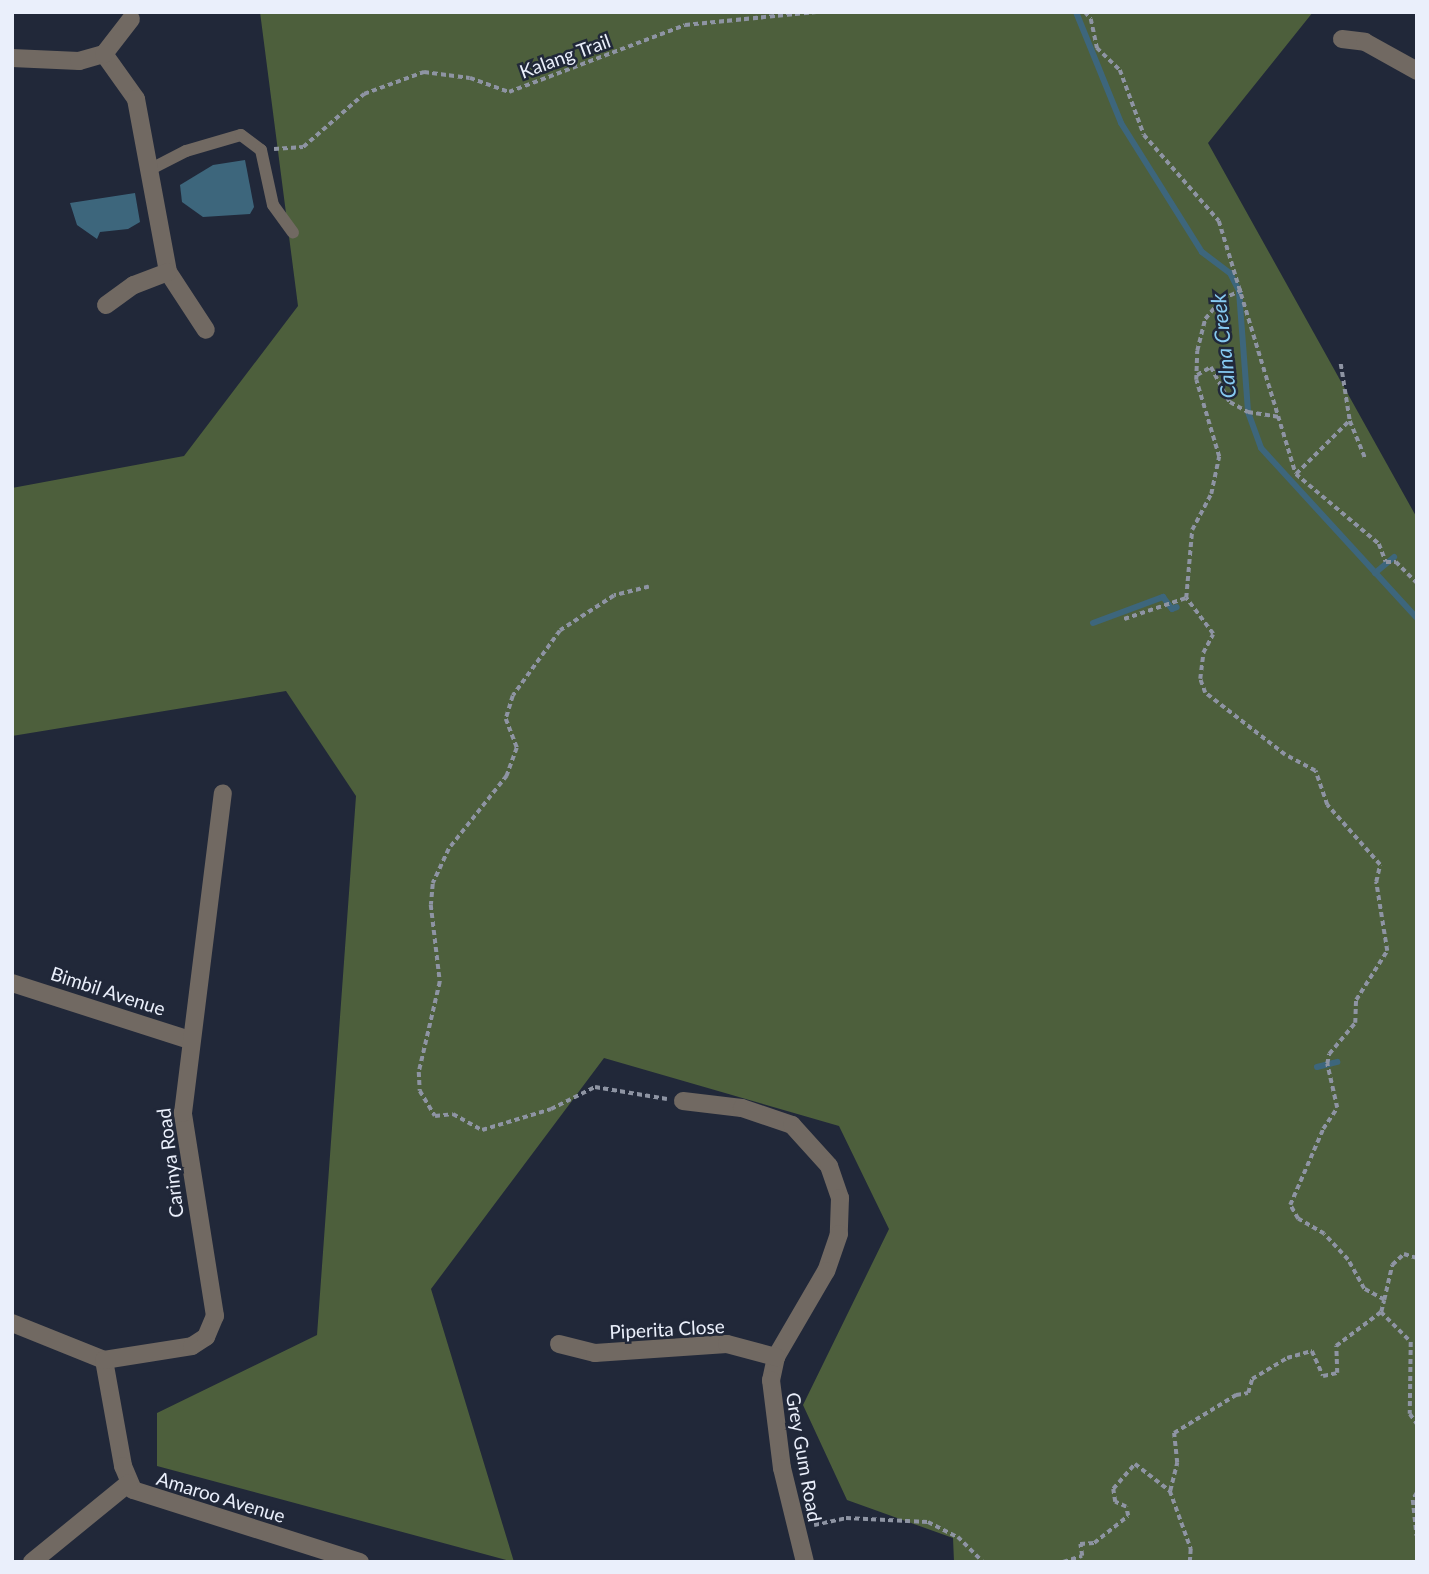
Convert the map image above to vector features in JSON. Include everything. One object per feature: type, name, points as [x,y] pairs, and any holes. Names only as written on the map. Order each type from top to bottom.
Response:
[{"type":"street","points":[[12,58],[79,61],[104,54],[131,19]]},
{"type":"street","points":[[1342,39],[1364,42],[1417,71]]},
{"type":"street","points":[[104,54],[136,99],[147,171],[168,272],[206,330]]},
{"type":"street","points":[[106,305],[134,285],[168,272]]},
{"type":"street","name":"Carinya Road","points":[[104,1360],[192,1346],[213,1327],[215,1316],[185,1146],[184,1081],[223,793]]},
{"type":"street","name":"Bimbil Avenue","points":[[12,983],[190,1040]]},
{"type":"street","name":"Grey Gum Road","points":[[683,1101],[742,1108],[792,1125],[818,1149],[836,1183],[842,1209],[833,1252],[776,1357],[771,1397],[795,1529],[805,1562]]},
{"type":"street","points":[[12,1323],[104,1360]]},
{"type":"street","name":"Piperita Close","points":[[559,1344],[595,1353],[727,1344],[776,1357]]},
{"type":"street","name":"Amaroo Avenue","points":[[104,1360],[129,1483],[140,1494],[360,1562]]},
{"type":"street","points":[[32,1562],[129,1483]]},
{"type":"lane","points":[[147,171],[186,150],[241,135],[261,150],[273,205],[293,233]]},
{"type":"path","name":"Kalang Trail","points":[[261,150],[303,147],[364,94],[424,72],[470,78],[509,92],[685,25],[816,12]]},
{"type":"path","points":[[1085,12],[1091,19],[1097,48],[1120,70],[1144,135],[1219,221],[1296,474],[1379,544],[1386,562],[1396,562],[1417,583]]},
{"type":"path","points":[[1242,290],[1223,299],[1205,319],[1196,376],[1219,457],[1211,494],[1192,530],[1186,598],[1213,634],[1203,653],[1200,678],[1205,692],[1285,755],[1315,771],[1327,805],[1380,865],[1376,882],[1387,951],[1356,1000],[1355,1023],[1329,1054],[1327,1064],[1337,1108],[1323,1129],[1290,1205],[1298,1219],[1324,1234],[1348,1260],[1364,1289],[1384,1300]]},
{"type":"path","points":[[1341,364],[1350,421],[1366,460]]},
{"type":"path","points":[[1196,376],[1212,367],[1230,402],[1248,412],[1280,417]]},
{"type":"path","points":[[1296,474],[1350,421]]},
{"type":"path","points":[[649,587],[614,597],[560,631],[513,696],[506,719],[517,748],[507,776],[449,849],[433,884],[431,905],[440,982],[419,1072],[420,1091],[435,1116],[453,1114],[482,1130],[551,1109],[595,1087],[683,1101]]},
{"type":"path","points":[[1124,618],[1186,598]]},
{"type":"path","points":[[1170,1491],[1177,1463],[1174,1433],[1226,1401],[1248,1393],[1252,1379],[1287,1358],[1312,1351],[1323,1376],[1337,1373],[1336,1346],[1381,1312],[1392,1265],[1404,1254],[1417,1258]]},
{"type":"path","points":[[1381,1312],[1411,1342],[1410,1414],[1417,1424]]},
{"type":"path","points":[[1063,1562],[1082,1556],[1080,1544],[1094,1543],[1128,1516],[1126,1507],[1115,1502],[1113,1489],[1135,1464],[1170,1491],[1191,1549],[1190,1562]]},
{"type":"path","points":[[1417,1493],[1413,1500],[1417,1536]]},
{"type":"path","points":[[795,1529],[846,1518],[928,1522],[958,1537],[983,1562]]},
{"type":"green space","points":[[260,12],[1313,12],[1208,143],[1417,518],[1417,1562],[954,1562],[953,1538],[847,1500],[803,1405],[889,1229],[839,1126],[604,1058],[431,1289],[514,1562],[157,1466],[157,1413],[317,1335],[356,796],[286,691],[12,736],[12,488],[184,456],[298,306]]},
{"type":"water","points":[[245,160],[254,207],[250,214],[203,217],[182,202],[180,185],[213,165]]},
{"type":"water","points":[[135,193],[140,222],[128,229],[100,232],[97,239],[77,225],[70,203]]},
{"type":"waterway","name":"Calna Creek","points":[[1076,12],[1121,123],[1202,252],[1230,273],[1239,291],[1248,412],[1261,448],[1417,618]]},
{"type":"waterway","points":[[1375,573],[1394,557]]},
{"type":"waterway","points":[[1093,623],[1163,597],[1172,609],[1177,607]]},
{"type":"waterway","points":[[1317,1067],[1337,1062]]}]
